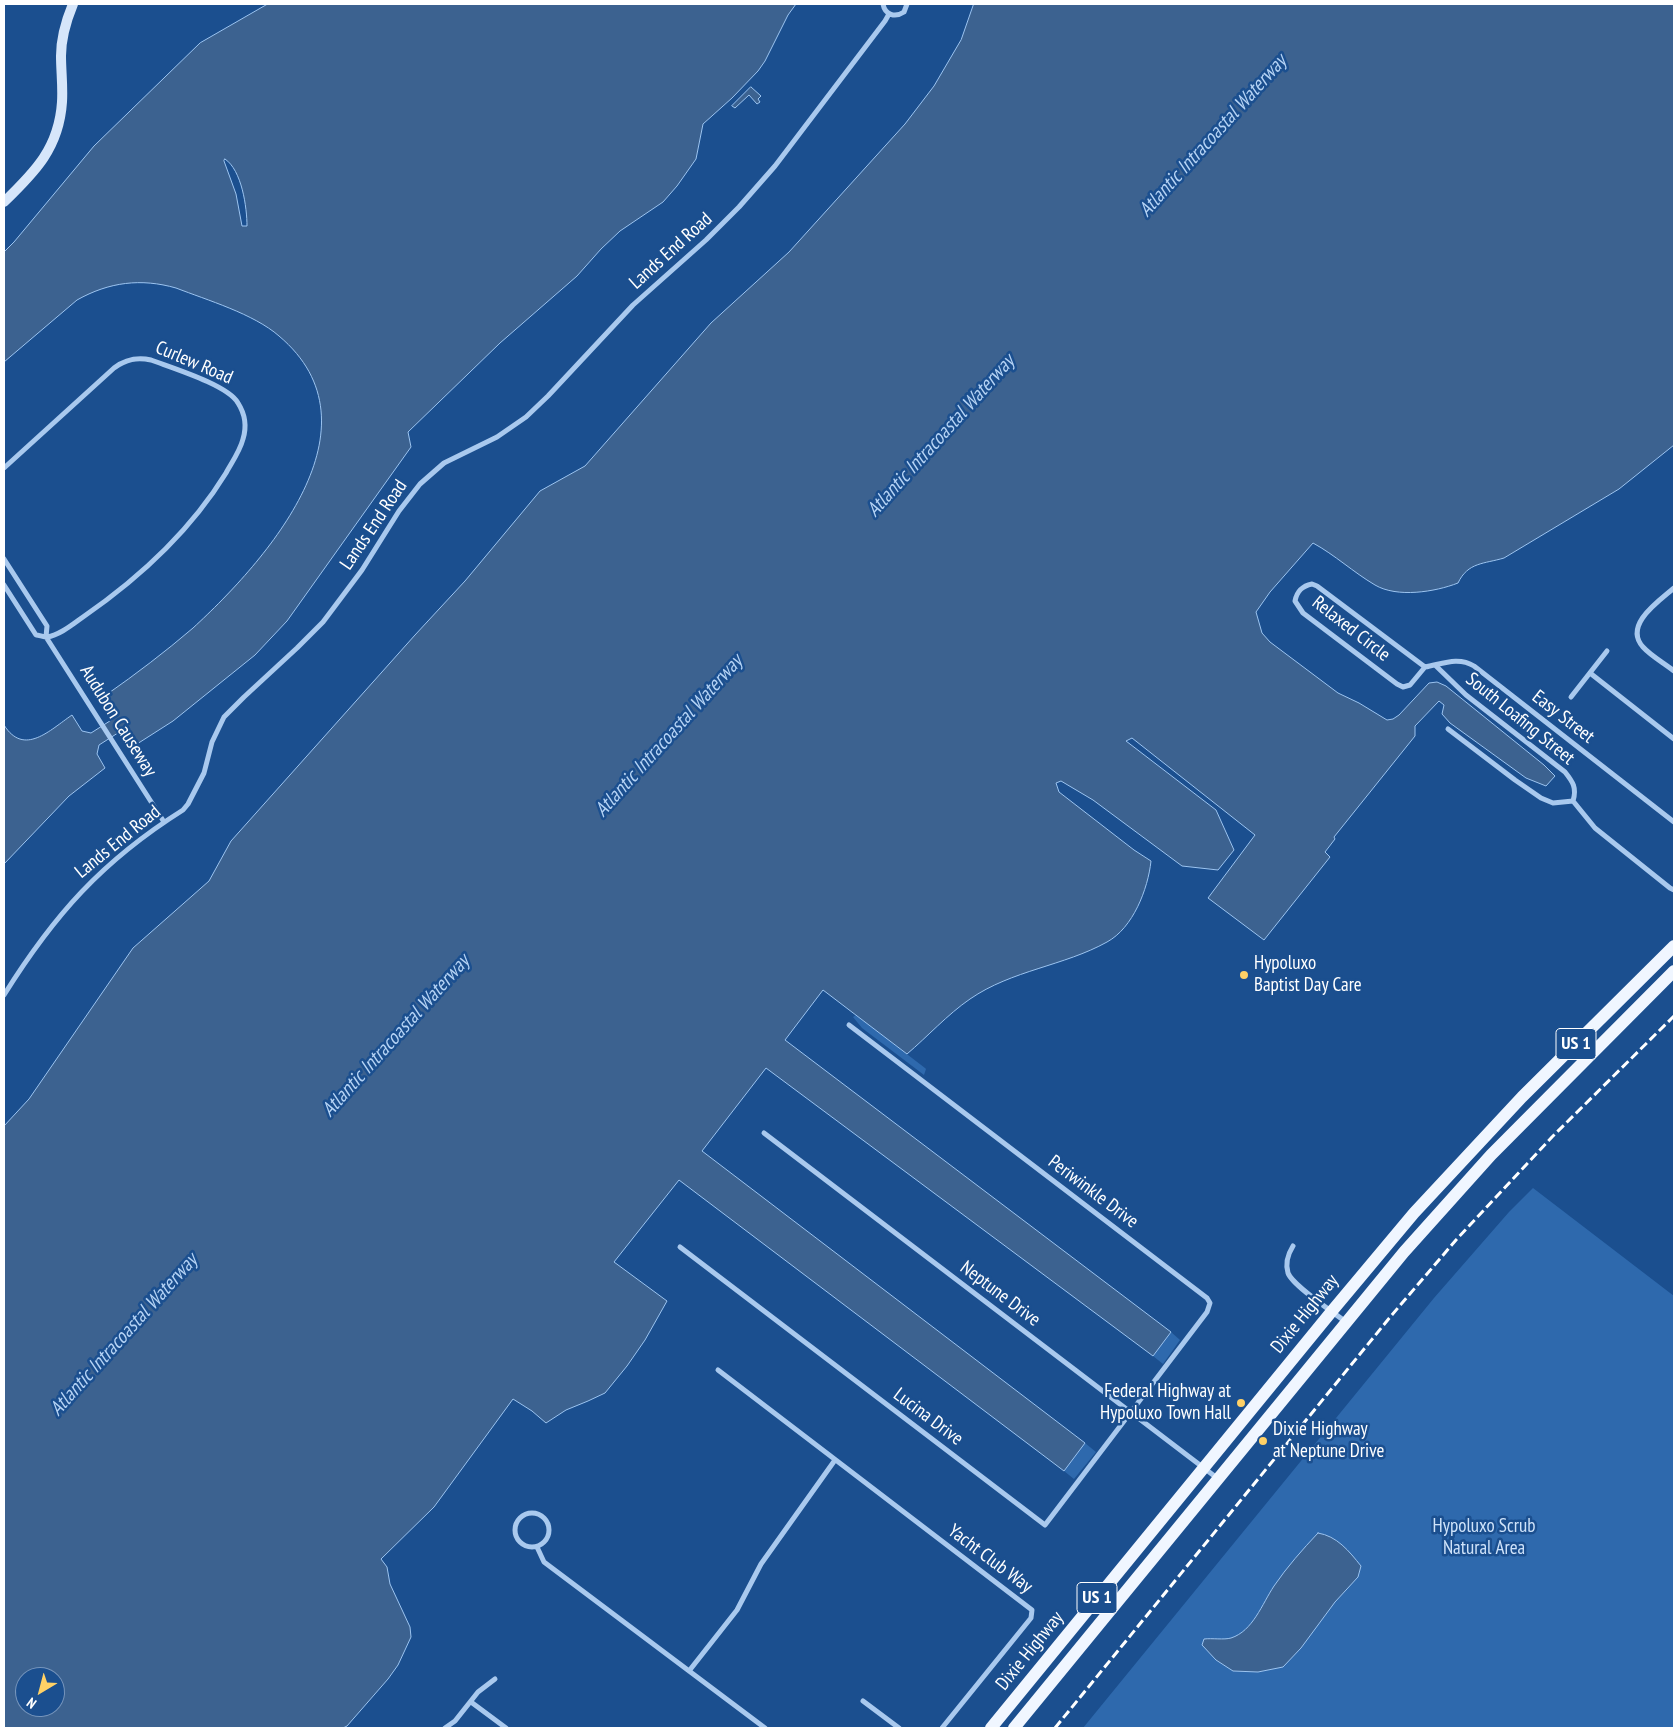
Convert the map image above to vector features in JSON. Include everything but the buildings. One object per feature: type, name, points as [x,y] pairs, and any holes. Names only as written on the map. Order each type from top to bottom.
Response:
[{"type":"main road","points":[[4,202],[40,165],[55,135],[62,102],[62,40],[67,17],[74,4]]},
{"type":"main road","name":"Dixie Highway","points":[[991,1728],[1403,1226],[1522,1097],[1674,946]]},
{"type":"main road","name":"Dixie Highway","points":[[1014,1728],[1404,1252],[1491,1155],[1674,970]]},
{"type":"main road","points":[[1640,1005],[1646,974]]},
{"type":"main road","points":[[1478,1143],[1491,1155]]},
{"type":"street","points":[[883,4],[889,14]]},
{"type":"street","name":"Lands End Road","points":[[4,995],[42,937],[83,889],[109,864],[164,822],[183,810],[188,804],[204,773],[212,742],[224,717],[323,622],[362,570],[399,511],[420,484],[444,463],[497,437],[526,417],[548,396],[633,305],[706,240],[739,207],[792,144],[889,14],[900,14],[907,4]]},
{"type":"street","name":"Curlew Road","points":[[4,468],[114,368],[133,358],[152,360],[228,392],[239,404],[245,418],[246,425],[243,439],[232,462],[216,489],[177,535],[155,559],[105,602],[65,629],[46,637]]},
{"type":"street","name":"Audubon Causeway","points":[[4,559],[47,626],[46,637],[164,822]]},
{"type":"street","name":"Relaxed Circle","points":[[1312,584],[1317,586],[1425,667],[1410,685],[1404,687],[1397,684],[1303,613],[1295,601],[1296,596],[1306,585],[1312,584]]},
{"type":"street","name":"Audubon Causeway","points":[[4,585],[36,635],[46,637]]},
{"type":"street","points":[[1674,588],[1640,621],[1636,631],[1638,640],[1644,648],[1674,671]]},
{"type":"street","points":[[1571,697],[1607,651]]},
{"type":"street","name":"Easy Street","points":[[1425,667],[1455,660],[1474,666],[1674,822]]},
{"type":"street","name":"South Loafing Street","points":[[1435,666],[1466,695],[1565,772],[1574,784],[1575,793],[1573,801]]},
{"type":"street","points":[[1590,673],[1674,739]]},
{"type":"street","points":[[1448,728],[1501,770],[1541,798],[1553,803],[1573,801],[1595,828],[1674,890]]},
{"type":"street","name":"Periwinkle Drive","points":[[849,1025],[1207,1298],[1210,1303],[1207,1312],[1132,1412]]},
{"type":"street","name":"Neptune Drive","points":[[764,1133],[1218,1479]]},
{"type":"street","points":[[1293,1246],[1287,1260],[1290,1276],[1302,1288],[1346,1322]]},
{"type":"street","name":"Lucina Drive","points":[[680,1247],[1045,1525],[1132,1412]]},
{"type":"street","name":"Yacht Club Way","points":[[718,1370],[1032,1610],[1032,1618],[942,1728]]},
{"type":"street","points":[[689,1671],[737,1610],[761,1564],[835,1460]]},
{"type":"street","points":[[525,1514],[536,1514],[546,1520],[548,1525],[549,1530],[546,1541],[537,1547],[525,1546],[516,1539],[514,1527],[516,1522],[525,1514]]},
{"type":"street","points":[[537,1547],[544,1562],[765,1728]]},
{"type":"street","points":[[445,1728],[455,1721],[478,1692],[495,1679]]},
{"type":"street","points":[[863,1700],[899,1728]]},
{"type":"street","points":[[471,1702],[506,1728]]},
{"type":"green space","points":[[856,1015],[925,1068],[924,1075],[862,1028],[853,1017]]},
{"type":"green space","name":"Hypoluxo Scrub Natural Area","points":[[1533,1188],[1674,1296],[1674,1728],[1083,1728],[1434,1298],[1509,1212]]},
{"type":"green space","points":[[1171,1332],[1180,1340],[1163,1364],[1153,1356]]},
{"type":"green space","points":[[1085,1443],[1096,1452],[1074,1479],[1064,1471]]},
{"type":"water","points":[[268,4],[796,4],[788,15],[758,71],[703,124],[696,159],[663,202],[620,231],[577,276],[500,343],[408,432],[411,447],[287,621],[255,655],[173,721],[137,744],[130,732],[121,731],[99,745],[97,754],[105,768],[69,796],[4,864],[4,725],[12,734],[20,739],[29,740],[46,733],[72,715],[82,731],[91,733],[113,719],[115,709],[106,695],[193,628],[252,567],[281,530],[304,491],[318,450],[321,410],[309,372],[279,336],[244,314],[176,288],[150,283],[138,283],[113,286],[89,294],[77,300],[4,362],[4,252],[94,146],[200,43]],"holes":[[[225,159],[231,164],[242,190],[247,226],[242,226],[236,194],[224,161]]]},
{"type":"water","name":"Atlantic Intracoastal Waterway","points":[[974,4],[1674,4],[1674,445],[1619,489],[1504,558],[1472,567],[1462,576],[1458,583],[1438,589],[1416,592],[1384,589],[1367,580],[1313,543],[1270,592],[1256,612],[1262,633],[1270,642],[1338,693],[1387,720],[1399,715],[1429,683],[1437,682],[1446,686],[1555,776],[1546,786],[1526,778],[1450,723],[1442,714],[1444,705],[1439,701],[1415,726],[1415,736],[1334,837],[1335,839],[1325,852],[1330,857],[1264,940],[1208,898],[1255,835],[1132,738],[1126,741],[1216,810],[1234,850],[1218,870],[1182,866],[1093,800],[1061,781],[1056,783],[1059,792],[1151,861],[1147,884],[1138,907],[1132,918],[1116,936],[1073,957],[1003,981],[986,989],[954,1012],[907,1054],[823,990],[785,1040],[1171,1332],[1153,1356],[766,1068],[702,1151],[1085,1443],[1064,1471],[679,1180],[614,1262],[667,1301],[645,1340],[627,1366],[605,1393],[566,1410],[546,1423],[513,1399],[434,1507],[381,1559],[387,1567],[390,1584],[410,1627],[411,1637],[398,1665],[388,1679],[347,1726],[343,1728],[4,1728],[4,1126],[29,1099],[133,948],[209,881],[231,841],[465,581],[540,491],[585,466],[711,323],[789,252],[905,124],[934,86],[961,40]]},
{"type":"water","points":[[751,87],[761,96],[758,99],[760,102],[757,104],[749,95],[735,108],[732,106]]},
{"type":"water","points":[[1318,1533],[1337,1541],[1361,1566],[1358,1577],[1335,1602],[1301,1648],[1283,1667],[1258,1672],[1233,1671],[1216,1660],[1202,1645],[1204,1639],[1231,1638],[1245,1629],[1256,1616],[1284,1572]]},
{"type":"railway","points":[[1055,1728],[1391,1316],[1456,1240],[1552,1137],[1674,1016]]},
{"type":"place","name":"Hypoluxo Baptist Day Care","points":[[1244,975]]},
{"type":"place","name":"Federal Highway at Hypoluxo Town Hall","points":[[1241,1403]]},
{"type":"place","name":"Dixie Highway at Neptune Drive","points":[[1263,1441]]}]
